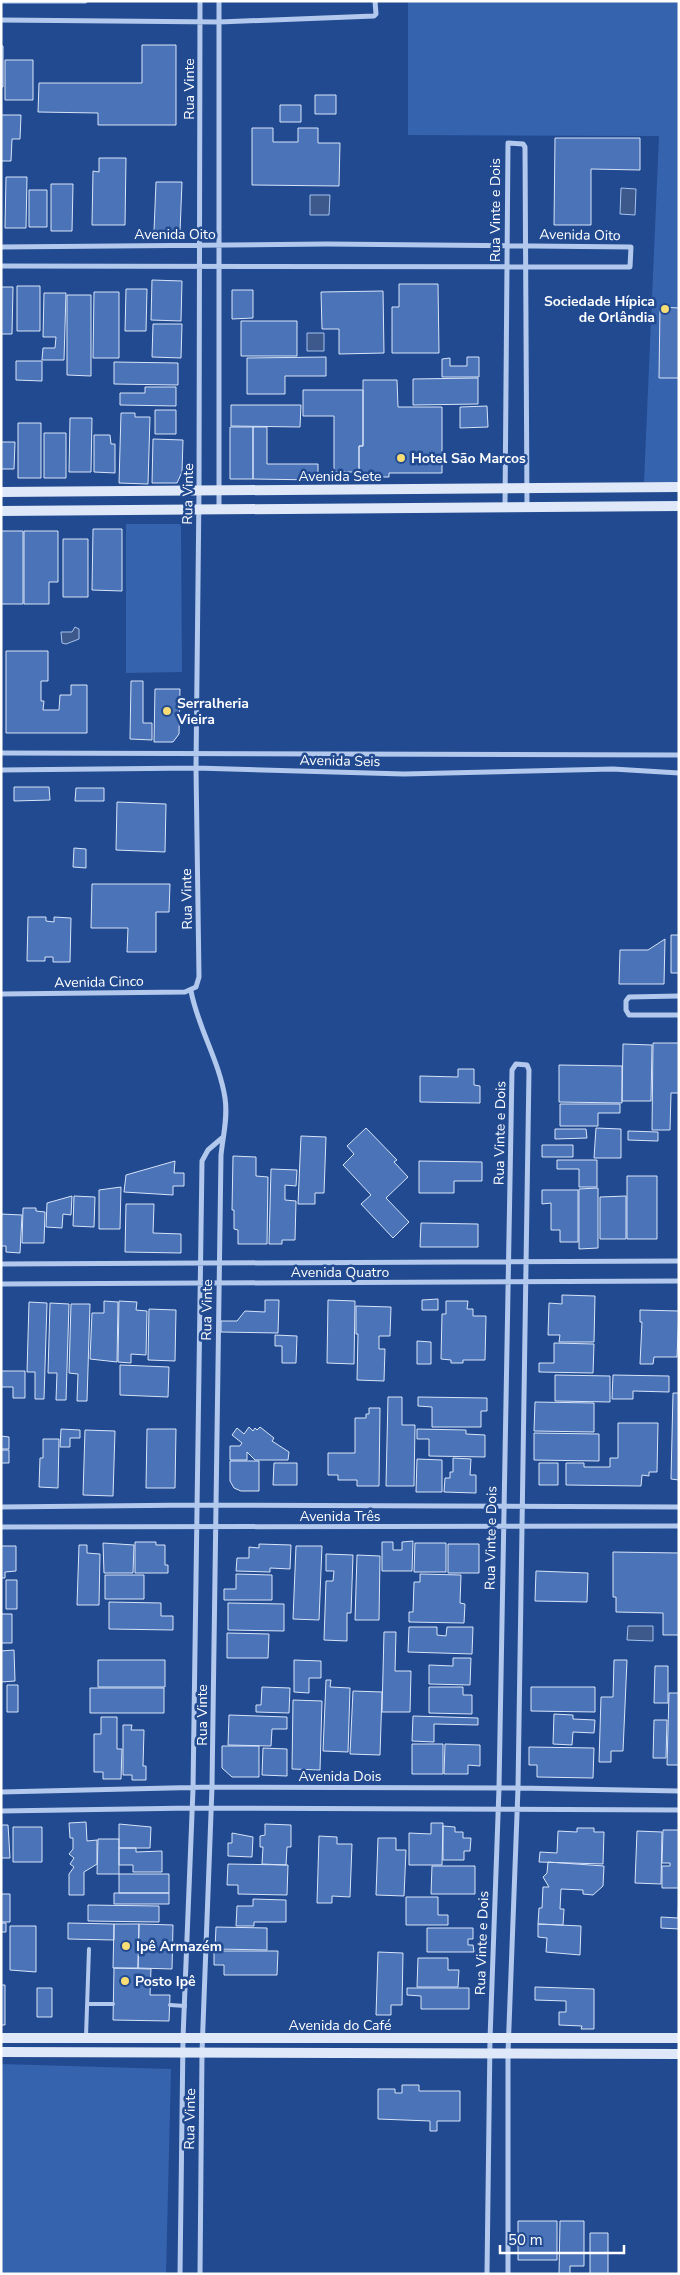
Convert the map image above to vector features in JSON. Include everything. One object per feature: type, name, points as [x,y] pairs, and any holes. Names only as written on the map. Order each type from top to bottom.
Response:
[{"type":"street","points":[[1,1],[85,1]]},
{"type":"street","name":"Rua Vinte","points":[[200,1],[199,510],[196,752],[199,978],[196,987],[191,991],[197,1018],[222,1084],[226,1111],[221,1155],[212,1808],[202,2052],[200,2274]]},
{"type":"street","points":[[219,1],[219,509]]},
{"type":"street","points":[[1,20],[219,22],[374,16],[376,14],[375,1]]},
{"type":"street","name":"Rua Vinte e Dois","points":[[505,507],[508,143],[523,144],[525,147],[527,507]]},
{"type":"street","name":"Avenida Oito","points":[[1,247],[200,244],[631,247],[630,267],[1,266]]},
{"type":"street","name":"Avenida Sete","points":[[1,492],[679,487]]},
{"type":"street","points":[[1,511],[679,506]]},
{"type":"street","name":"Avenida Seis","points":[[1,753],[196,752],[679,755]]},
{"type":"street","name":"Avenida Seis","points":[[1,770],[196,768],[404,774],[613,769],[679,773]]},
{"type":"street","name":"Avenida Cinco","points":[[1,994],[191,991]]},
{"type":"street","points":[[679,996],[629,997],[626,1001],[626,1010],[630,1015],[679,1015]]},
{"type":"street","name":"Rua Vinte e Dois","points":[[486,2274],[490,2039],[499,1788],[512,1070],[516,1064],[527,1066],[528,1070],[518,1788],[508,2038],[508,2274]]},
{"type":"street","name":"Rua Vinte","points":[[180,2274],[183,2038],[193,1808],[202,1161],[208,1150],[223,1138]]},
{"type":"street","name":"Avenida Quatro","points":[[1,1264],[679,1261]]},
{"type":"street","name":"Avenida Quatro","points":[[1,1284],[679,1281]]},
{"type":"street","name":"Avenida Três","points":[[1,1507],[196,1505],[679,1506]]},
{"type":"street","name":"Avenida Três","points":[[1,1527],[503,1528],[522,1526],[679,1526]]},
{"type":"street","name":"Avenida Dois","points":[[1,1792],[212,1787],[518,1788],[679,1791]]},
{"type":"street","points":[[1,1812],[193,1808],[679,1810]]},
{"type":"street","name":"Avenida do Café","points":[[1,2038],[679,2038]]},
{"type":"street","name":"Avenida do Café","points":[[1,2052],[679,2054]]},
{"type":"lane","points":[[86,2038],[89,1949]]},
{"type":"lane","points":[[88,2004],[113,2004]]},
{"type":"lane","points":[[170,2005],[185,2006]]},
{"type":"shaded area","name":"Sociedade Hípica de Orlândia","points":[[408,1],[679,1],[679,482],[644,482],[659,136],[408,135]]},
{"type":"shaded area","points":[[621,188],[636,189],[635,215],[620,214]]},
{"type":"shaded area","points":[[310,195],[330,195],[329,215],[310,215]]},
{"type":"shaded area","points":[[307,333],[324,333],[324,351],[307,351]]},
{"type":"shaded area","points":[[126,524],[181,524],[182,672],[126,673]]},
{"type":"shaded area","points":[[75,627],[79,629],[79,639],[66,644],[62,643],[61,632],[72,632]]},
{"type":"shaded area","points":[[628,1626],[653,1626],[653,1641],[627,1640]]},
{"type":"shaded area","points":[[1,2064],[171,2069],[166,2274],[1,2274]]},
{"type":"building","points":[[142,45],[176,45],[176,125],[98,125],[98,113],[38,112],[39,83],[142,83]]},
{"type":"building","points":[[1,46],[3,46],[3,87],[1,87]]},
{"type":"building","points":[[5,60],[33,60],[33,100],[5,100]]},
{"type":"building","points":[[315,95],[336,95],[336,114],[315,114]]},
{"type":"building","points":[[280,105],[301,105],[301,122],[280,122]]},
{"type":"building","points":[[1,115],[21,115],[20,139],[12,139],[11,161],[1,161]]},
{"type":"building","points":[[252,128],[273,128],[273,142],[298,142],[298,128],[318,128],[318,143],[340,143],[339,186],[252,185]]},
{"type":"building","points":[[555,138],[640,138],[640,170],[591,169],[591,225],[554,225]]},
{"type":"building","points":[[99,158],[126,158],[125,225],[92,225],[93,171],[99,172]]},
{"type":"building","points":[[6,177],[27,177],[26,228],[5,228]]},
{"type":"building","points":[[156,182],[182,182],[180,232],[154,231]]},
{"type":"building","points":[[51,184],[73,184],[72,231],[51,231]]},
{"type":"building","points":[[29,190],[47,190],[47,227],[29,227]]},
{"type":"building","points":[[152,280],[182,281],[181,321],[151,320]]},
{"type":"building","points":[[399,284],[438,284],[439,353],[392,353],[392,307],[399,307]]},
{"type":"building","points":[[17,286],[40,286],[40,331],[17,331]]},
{"type":"building","points":[[1,287],[13,287],[12,334],[1,334]]},
{"type":"building","points":[[126,289],[147,289],[146,331],[125,331]]},
{"type":"building","points":[[232,290],[253,290],[253,318],[232,319]]},
{"type":"building","points":[[383,291],[384,353],[339,354],[339,329],[322,329],[321,292]]},
{"type":"building","points":[[94,292],[119,292],[119,358],[93,358]]},
{"type":"building","points":[[44,293],[66,293],[64,360],[42,360],[43,348],[55,348],[56,337],[43,337]]},
{"type":"building","points":[[67,295],[91,295],[91,376],[67,375]]},
{"type":"building","points":[[660,307],[679,308],[679,378],[659,378]]},
{"type":"building","points":[[241,321],[297,321],[297,356],[241,356]]},
{"type":"building","points":[[153,324],[182,324],[181,358],[152,357]]},
{"type":"building","points":[[326,357],[326,376],[285,376],[285,394],[247,394],[247,358]]},
{"type":"building","points":[[467,357],[479,357],[479,377],[442,377],[442,359],[450,358],[450,366],[467,366]]},
{"type":"building","points":[[16,361],[42,361],[42,381],[16,380]]},
{"type":"building","points":[[114,362],[178,363],[178,385],[114,384]]},
{"type":"building","points":[[478,378],[478,404],[413,405],[413,379]]},
{"type":"building","points":[[363,380],[397,380],[398,407],[442,407],[442,473],[389,473],[389,477],[359,477],[359,446],[363,446]]},
{"type":"building","points":[[145,387],[176,387],[176,406],[120,405],[120,393],[145,393]]},
{"type":"building","points":[[303,390],[363,390],[363,446],[359,446],[359,472],[334,472],[334,416],[303,416]]},
{"type":"building","points":[[231,405],[301,405],[300,427],[231,426]]},
{"type":"building","points":[[487,406],[488,427],[460,428],[460,407]]},
{"type":"building","points":[[155,410],[176,410],[176,434],[155,434]]},
{"type":"building","points":[[121,413],[135,413],[135,417],[150,417],[148,484],[119,483]]},
{"type":"building","points":[[70,418],[92,418],[91,472],[69,472]]},
{"type":"building","points":[[18,423],[41,423],[41,478],[18,478]]},
{"type":"building","points":[[230,427],[253,427],[253,479],[230,479]]},
{"type":"building","points":[[253,427],[267,427],[267,464],[318,464],[318,480],[253,479]]},
{"type":"building","points":[[44,433],[66,433],[66,478],[44,478]]},
{"type":"building","points":[[94,435],[110,435],[111,444],[115,444],[115,473],[94,472]]},
{"type":"building","points":[[153,439],[183,440],[182,472],[177,483],[152,483]]},
{"type":"building","points":[[1,442],[15,442],[14,469],[1,469]]},
{"type":"building","points":[[93,529],[122,529],[122,591],[92,590]]},
{"type":"building","points":[[1,531],[23,531],[23,604],[1,604]]},
{"type":"building","points":[[24,531],[58,531],[58,582],[49,582],[49,604],[24,604]]},
{"type":"building","points":[[63,539],[88,539],[88,597],[63,597]]},
{"type":"building","points":[[6,651],[48,651],[48,681],[41,681],[41,701],[44,701],[43,710],[59,710],[60,695],[71,695],[71,685],[87,685],[87,733],[6,733]]},
{"type":"building","points":[[131,681],[143,681],[143,723],[152,723],[152,740],[130,739]]},
{"type":"building","name":"Serralheria Vieira","points":[[155,689],[180,689],[179,734],[173,742],[154,742]]},
{"type":"building","points":[[14,787],[49,787],[50,800],[14,801]]},
{"type":"building","points":[[76,788],[104,788],[104,801],[75,801]]},
{"type":"building","points":[[117,802],[166,804],[165,852],[116,850]]},
{"type":"building","points":[[74,848],[86,849],[86,868],[73,867]]},
{"type":"building","points":[[92,884],[170,884],[169,912],[156,912],[156,952],[127,952],[128,928],[91,928]]},
{"type":"building","points":[[28,917],[46,917],[46,921],[54,922],[54,917],[71,918],[70,962],[53,962],[53,957],[45,957],[45,961],[27,961]]},
{"type":"building","points":[[671,935],[679,935],[679,973],[671,973]]},
{"type":"building","points":[[665,939],[664,984],[619,984],[620,950],[648,950]]},
{"type":"building","points":[[653,1043],[679,1043],[679,1093],[671,1093],[670,1130],[652,1130]]},
{"type":"building","points":[[623,1044],[652,1045],[651,1101],[622,1101]]},
{"type":"building","points":[[559,1065],[622,1066],[622,1103],[559,1102]]},
{"type":"building","points":[[458,1069],[474,1069],[474,1085],[480,1086],[480,1103],[420,1102],[420,1076],[458,1077]]},
{"type":"building","points":[[560,1104],[620,1104],[620,1113],[598,1113],[598,1126],[560,1126]]},
{"type":"building","points":[[366,1128],[397,1160],[394,1162],[408,1177],[386,1198],[409,1222],[393,1238],[361,1204],[371,1195],[343,1165],[354,1154],[347,1146]]},
{"type":"building","points":[[596,1128],[621,1129],[621,1158],[594,1158]]},
{"type":"building","points":[[555,1129],[586,1129],[587,1138],[555,1139]]},
{"type":"building","points":[[628,1131],[658,1132],[658,1141],[628,1140]]},
{"type":"building","points":[[301,1136],[326,1137],[324,1193],[315,1193],[315,1204],[298,1204]]},
{"type":"building","points":[[542,1145],[573,1145],[573,1157],[542,1157]]},
{"type":"building","points":[[233,1156],[256,1157],[256,1176],[268,1177],[267,1244],[238,1244],[238,1230],[234,1229],[234,1210],[232,1210]]},
{"type":"building","points":[[557,1160],[597,1160],[597,1187],[579,1187],[579,1169],[557,1169]]},
{"type":"building","points":[[175,1161],[174,1173],[184,1173],[184,1186],[173,1186],[173,1195],[124,1192],[126,1175]]},
{"type":"building","points":[[419,1161],[482,1162],[482,1181],[454,1181],[454,1193],[419,1193]]},
{"type":"building","points":[[271,1169],[297,1170],[296,1186],[285,1185],[285,1200],[296,1201],[295,1240],[282,1240],[282,1244],[269,1244]]},
{"type":"building","points":[[627,1176],[657,1176],[657,1239],[627,1239]]},
{"type":"building","points":[[121,1187],[120,1229],[99,1229],[99,1190]]},
{"type":"building","points":[[598,1188],[598,1248],[579,1249],[579,1189]]},
{"type":"building","points":[[542,1190],[578,1190],[578,1242],[560,1242],[560,1230],[551,1230],[551,1203],[542,1204]]},
{"type":"building","points":[[72,1196],[71,1215],[63,1214],[62,1228],[46,1227],[47,1203]]},
{"type":"building","points":[[74,1196],[95,1197],[94,1227],[73,1226]]},
{"type":"building","points":[[626,1196],[626,1239],[600,1239],[600,1197]]},
{"type":"building","points":[[126,1204],[154,1204],[153,1233],[181,1234],[181,1253],[125,1252]]},
{"type":"building","points":[[23,1208],[36,1208],[36,1211],[45,1212],[44,1243],[22,1243]]},
{"type":"building","points":[[1,1214],[22,1215],[20,1253],[6,1252],[6,1246],[1,1246]]},
{"type":"building","points":[[421,1223],[478,1224],[478,1247],[420,1247]]},
{"type":"building","points":[[562,1295],[595,1296],[594,1342],[559,1342],[560,1335],[548,1335],[549,1303],[562,1304]]},
{"type":"building","points":[[438,1299],[438,1310],[422,1310],[422,1300]]},
{"type":"building","points":[[265,1300],[279,1300],[278,1333],[221,1332],[221,1321],[237,1321],[245,1311],[265,1312]]},
{"type":"building","points":[[328,1300],[355,1301],[354,1364],[327,1363]]},
{"type":"building","points":[[104,1301],[118,1302],[117,1362],[90,1359],[92,1313],[104,1313]]},
{"type":"building","points":[[119,1301],[137,1302],[136,1310],[147,1311],[146,1355],[131,1354],[131,1363],[118,1362]]},
{"type":"building","points":[[446,1301],[468,1301],[467,1309],[473,1309],[473,1316],[486,1316],[485,1360],[463,1360],[463,1363],[451,1363],[451,1360],[441,1359],[442,1314],[446,1314]]},
{"type":"building","points":[[29,1302],[47,1303],[44,1399],[35,1399],[35,1372],[27,1372]]},
{"type":"building","points":[[50,1303],[69,1304],[66,1400],[56,1400],[57,1373],[48,1373]]},
{"type":"building","points":[[71,1304],[90,1304],[87,1401],[77,1401],[78,1374],[69,1373]]},
{"type":"building","points":[[356,1306],[391,1307],[390,1336],[379,1336],[379,1349],[385,1349],[384,1381],[357,1380],[358,1334],[356,1334]]},
{"type":"building","points":[[149,1309],[176,1310],[175,1361],[148,1360]]},
{"type":"building","points":[[640,1310],[679,1311],[677,1357],[654,1357],[653,1364],[640,1364],[642,1322],[640,1322]]},
{"type":"building","points":[[275,1335],[297,1336],[296,1363],[282,1363],[282,1346],[275,1346]]},
{"type":"building","points":[[417,1341],[431,1342],[431,1364],[417,1364]]},
{"type":"building","points":[[554,1343],[594,1344],[593,1373],[539,1372],[539,1363],[554,1363]]},
{"type":"building","points":[[120,1365],[169,1367],[168,1397],[120,1395]]},
{"type":"building","points":[[1,1371],[25,1371],[25,1398],[13,1398],[13,1387],[1,1387]]},
{"type":"building","points":[[555,1375],[610,1376],[610,1402],[555,1401]]},
{"type":"building","points":[[613,1375],[669,1376],[669,1392],[633,1391],[633,1399],[612,1399]]},
{"type":"building","points":[[673,1393],[679,1393],[679,1480],[671,1479]]},
{"type":"building","points":[[388,1397],[402,1397],[402,1425],[415,1425],[414,1486],[386,1486]]},
{"type":"building","points":[[418,1397],[487,1398],[487,1411],[481,1411],[481,1427],[432,1427],[432,1407],[418,1406]]},
{"type":"building","points":[[535,1402],[594,1403],[594,1432],[534,1431]]},
{"type":"building","points":[[369,1408],[380,1408],[379,1486],[357,1486],[357,1480],[338,1480],[338,1475],[328,1475],[328,1453],[355,1453],[355,1418],[366,1418],[366,1414],[369,1414]]},
{"type":"building","points":[[618,1423],[658,1423],[657,1472],[649,1472],[649,1476],[642,1475],[641,1486],[566,1485],[566,1463],[584,1463],[584,1467],[610,1467],[610,1458],[618,1458]]},
{"type":"building","points":[[249,1427],[253,1431],[255,1428],[257,1430],[260,1427],[274,1438],[272,1441],[289,1452],[288,1460],[255,1460],[247,1452],[247,1460],[230,1460],[230,1446],[240,1446],[242,1443],[232,1435],[237,1428],[244,1434]]},
{"type":"building","points":[[61,1429],[80,1430],[80,1438],[70,1438],[70,1447],[60,1447]]},
{"type":"building","points":[[147,1429],[176,1429],[175,1488],[146,1488]]},
{"type":"building","points":[[417,1429],[466,1430],[466,1434],[485,1435],[485,1457],[429,1456],[429,1439],[417,1439]]},
{"type":"building","points":[[85,1430],[115,1431],[113,1496],[83,1495]]},
{"type":"building","points":[[534,1433],[599,1434],[599,1461],[534,1460]]},
{"type":"building","points":[[1,1436],[9,1437],[9,1449],[1,1449]]},
{"type":"building","points":[[43,1439],[59,1439],[58,1488],[39,1487],[40,1458],[43,1458]]},
{"type":"building","points":[[1,1450],[9,1450],[9,1463],[1,1463]]},
{"type":"building","points":[[453,1458],[471,1459],[470,1475],[476,1475],[476,1493],[444,1492],[445,1478],[450,1478],[450,1472],[453,1472]]},
{"type":"building","points":[[417,1459],[442,1460],[442,1492],[416,1492]]},
{"type":"building","points":[[230,1461],[259,1461],[259,1491],[241,1491],[234,1488],[230,1481]]},
{"type":"building","points":[[274,1463],[297,1463],[297,1485],[273,1485]]},
{"type":"building","points":[[539,1463],[558,1463],[558,1485],[539,1485]]},
{"type":"building","points":[[413,1541],[412,1571],[382,1571],[382,1542],[393,1542],[393,1550],[402,1550],[402,1542]]},
{"type":"building","points":[[135,1542],[156,1542],[156,1545],[165,1545],[165,1565],[168,1565],[168,1573],[135,1573]]},
{"type":"building","points":[[103,1543],[134,1545],[133,1573],[104,1573]]},
{"type":"building","points":[[415,1543],[446,1543],[446,1572],[414,1572]]},
{"type":"building","points":[[259,1544],[291,1545],[290,1569],[270,1568],[270,1572],[236,1571],[237,1558],[249,1558],[249,1547],[259,1548]]},
{"type":"building","points":[[448,1544],[479,1544],[479,1573],[448,1573]]},
{"type":"building","points":[[79,1545],[87,1545],[87,1553],[100,1554],[99,1605],[77,1605]]},
{"type":"building","points":[[1,1546],[16,1546],[16,1571],[5,1572],[5,1578],[1,1578]]},
{"type":"building","points":[[296,1546],[322,1546],[319,1620],[293,1619]]},
{"type":"building","points":[[613,1552],[679,1553],[679,1635],[663,1635],[663,1613],[616,1612],[616,1597],[613,1597]]},
{"type":"building","points":[[326,1554],[353,1555],[351,1613],[347,1613],[347,1641],[324,1640],[326,1581],[333,1581],[334,1571],[326,1571]]},
{"type":"building","points":[[357,1555],[380,1556],[379,1620],[355,1620]]},
{"type":"building","points":[[536,1571],[588,1573],[587,1602],[535,1601]]},
{"type":"building","points":[[236,1574],[272,1575],[272,1600],[224,1600],[224,1589],[236,1589]]},
{"type":"building","points":[[420,1574],[461,1575],[460,1603],[465,1604],[464,1623],[409,1622],[409,1612],[413,1612],[414,1582],[420,1582]]},
{"type":"building","points":[[105,1575],[144,1575],[144,1599],[105,1599]]},
{"type":"building","points":[[6,1580],[17,1580],[17,1609],[6,1609]]},
{"type":"building","points":[[109,1602],[161,1603],[161,1616],[173,1616],[173,1630],[109,1629]]},
{"type":"building","points":[[228,1603],[284,1604],[284,1631],[228,1630]]},
{"type":"building","points":[[1,1614],[12,1614],[12,1643],[1,1643]]},
{"type":"building","points":[[409,1627],[437,1627],[437,1635],[446,1636],[447,1627],[473,1627],[472,1654],[408,1652]]},
{"type":"building","points":[[384,1632],[396,1632],[395,1671],[411,1671],[410,1712],[382,1712]]},
{"type":"building","points":[[227,1633],[269,1634],[268,1658],[227,1658]]},
{"type":"building","points":[[14,1650],[15,1681],[1,1682],[1,1651]]},
{"type":"building","points":[[453,1658],[471,1658],[470,1685],[429,1684],[429,1665],[453,1666]]},
{"type":"building","points":[[98,1660],[165,1660],[165,1687],[98,1687]]},
{"type":"building","points":[[294,1660],[321,1661],[321,1678],[309,1678],[309,1693],[294,1692]]},
{"type":"building","points":[[614,1660],[627,1660],[623,1751],[611,1751],[611,1762],[599,1762],[601,1697],[613,1697]]},
{"type":"building","points":[[655,1666],[668,1666],[668,1703],[654,1703]]},
{"type":"building","points":[[326,1680],[331,1680],[330,1687],[350,1688],[348,1752],[323,1751]]},
{"type":"building","points":[[7,1685],[18,1685],[18,1712],[7,1712]]},
{"type":"building","points":[[262,1687],[290,1688],[289,1713],[256,1712],[256,1705],[261,1705]]},
{"type":"building","points":[[429,1687],[463,1687],[463,1695],[472,1695],[472,1714],[429,1713]]},
{"type":"building","points":[[531,1687],[595,1687],[595,1712],[531,1711]]},
{"type":"building","points":[[90,1688],[164,1688],[164,1713],[90,1713]]},
{"type":"building","points":[[353,1691],[382,1692],[380,1755],[350,1754]]},
{"type":"building","points":[[669,1693],[679,1693],[679,1765],[667,1765]]},
{"type":"building","points":[[293,1700],[322,1701],[320,1770],[292,1769]]},
{"type":"building","points":[[554,1714],[573,1715],[573,1719],[595,1720],[594,1733],[573,1732],[572,1745],[553,1744]]},
{"type":"building","points":[[229,1715],[287,1717],[287,1729],[272,1729],[271,1746],[228,1745]]},
{"type":"building","points":[[413,1716],[478,1718],[478,1725],[434,1724],[434,1742],[412,1741]]},
{"type":"building","points":[[101,1717],[117,1717],[117,1749],[122,1749],[121,1779],[103,1779],[103,1772],[94,1772],[94,1734],[101,1734]]},
{"type":"building","points":[[654,1720],[667,1720],[666,1758],[653,1758]]},
{"type":"building","points":[[123,1725],[132,1725],[131,1730],[144,1730],[143,1766],[146,1766],[146,1780],[132,1780],[132,1775],[123,1775]]},
{"type":"building","points":[[412,1744],[443,1744],[443,1774],[412,1774]]},
{"type":"building","points":[[445,1744],[480,1745],[480,1766],[468,1765],[468,1774],[444,1774]]},
{"type":"building","points":[[222,1746],[259,1746],[259,1777],[232,1777],[222,1768]]},
{"type":"building","points":[[529,1747],[594,1748],[593,1778],[537,1777],[537,1765],[529,1765]]},
{"type":"building","points":[[263,1748],[287,1749],[287,1776],[262,1775]]},
{"type":"building","points":[[86,1822],[87,1841],[97,1840],[97,1864],[84,1872],[84,1895],[69,1895],[69,1874],[74,1867],[70,1864],[74,1858],[69,1854],[73,1849],[73,1838],[70,1838],[69,1823]]},
{"type":"building","points":[[431,1823],[443,1823],[442,1865],[409,1865],[409,1833],[431,1834]]},
{"type":"building","points":[[119,1824],[151,1827],[150,1848],[119,1848]]},
{"type":"building","points":[[265,1824],[291,1825],[291,1847],[287,1847],[286,1865],[262,1864],[263,1847],[260,1847],[260,1836],[265,1835]]},
{"type":"building","points":[[1,1825],[8,1825],[10,1858],[1,1858]]},
{"type":"building","points":[[443,1826],[455,1827],[455,1832],[463,1832],[463,1838],[471,1838],[470,1851],[464,1851],[464,1860],[443,1860]]},
{"type":"building","points":[[13,1827],[42,1827],[42,1862],[13,1862]]},
{"type":"building","points":[[577,1828],[594,1828],[594,1832],[604,1832],[603,1864],[539,1862],[540,1852],[557,1853],[558,1831],[577,1832]]},
{"type":"building","points":[[663,1830],[679,1830],[679,1888],[662,1888],[662,1866],[670,1866],[670,1863],[662,1863]]},
{"type":"building","points":[[637,1831],[662,1832],[661,1884],[635,1883]]},
{"type":"building","points":[[232,1833],[253,1837],[252,1857],[228,1856],[228,1843],[232,1843]]},
{"type":"building","points":[[319,1836],[337,1837],[337,1844],[352,1844],[350,1897],[332,1896],[332,1903],[317,1903]]},
{"type":"building","points":[[378,1838],[396,1838],[396,1850],[406,1850],[404,1896],[376,1895]]},
{"type":"building","points":[[98,1839],[119,1839],[119,1874],[97,1874]]},
{"type":"building","points":[[119,1848],[136,1848],[136,1852],[162,1851],[162,1872],[133,1872],[133,1865],[119,1865]]},
{"type":"building","points":[[548,1862],[604,1866],[603,1886],[593,1895],[583,1894],[583,1890],[561,1889],[560,1909],[564,1909],[563,1925],[538,1924],[539,1908],[542,1908],[543,1887],[549,1887],[543,1877],[547,1873]]},
{"type":"building","points":[[228,1864],[288,1865],[287,1895],[238,1894],[238,1885],[227,1885]]},
{"type":"building","points":[[432,1866],[475,1866],[475,1894],[431,1894]]},
{"type":"building","points":[[119,1874],[169,1874],[169,1893],[119,1893]]},
{"type":"building","points":[[679,1890],[679,1929],[661,1928],[661,1917],[678,1918]]},
{"type":"building","points":[[114,1893],[169,1893],[169,1904],[114,1904]]},
{"type":"building","points":[[1,1894],[10,1894],[10,1922],[1,1922]]},
{"type":"building","points":[[406,1897],[438,1897],[438,1915],[448,1915],[448,1925],[406,1925]]},
{"type":"building","points":[[253,1899],[286,1900],[286,1922],[254,1922],[254,1926],[236,1926],[237,1906],[253,1906]]},
{"type":"building","points":[[88,1905],[159,1906],[159,1922],[88,1921]]},
{"type":"building","points":[[1,1923],[6,1923],[6,1932],[1,1932]]},
{"type":"building","points":[[68,1923],[114,1924],[114,1940],[68,1939]]},
{"type":"building","name":"Ipê Armazém","points":[[114,1924],[139,1924],[138,1968],[113,1968]]},
{"type":"building","points":[[139,1924],[173,1925],[172,1969],[138,1968]]},
{"type":"building","points":[[538,1924],[581,1926],[580,1955],[546,1952],[547,1938],[538,1937]]},
{"type":"building","points":[[10,1926],[36,1926],[36,1972],[10,1970]]},
{"type":"building","points":[[216,1927],[267,1928],[267,1950],[215,1949]]},
{"type":"building","points":[[427,1928],[473,1928],[473,1939],[468,1939],[468,1945],[473,1945],[474,1952],[427,1952]]},
{"type":"building","points":[[214,1951],[278,1951],[277,1975],[224,1975],[224,1965],[214,1965]]},
{"type":"building","points":[[378,1952],[403,1953],[402,2005],[391,2005],[391,2015],[376,2015]]},
{"type":"building","points":[[418,1958],[448,1958],[448,1970],[459,1970],[458,1987],[417,1987]]},
{"type":"building","points":[[114,1968],[151,1969],[150,1995],[170,1995],[169,2021],[113,2020]]},
{"type":"building","points":[[1,1985],[5,1985],[5,2025],[1,2025]]},
{"type":"building","points":[[535,1987],[594,1989],[594,2029],[581,2029],[582,2026],[559,2025],[559,2012],[566,2012],[566,2001],[535,2000]]},
{"type":"building","points":[[37,1988],[52,1988],[52,2017],[37,2017]]},
{"type":"building","points":[[407,1988],[469,1988],[469,2009],[421,2009],[421,1996],[407,1995]]},
{"type":"building","points":[[402,2085],[419,2085],[419,2091],[460,2091],[460,2121],[437,2121],[437,2131],[430,2131],[430,2121],[378,2119],[378,2089],[395,2089],[395,2093],[402,2093]]},
{"type":"building","points":[[518,2221],[557,2221],[557,2260],[518,2260]]},
{"type":"building","points":[[560,2221],[584,2221],[584,2266],[570,2266],[570,2274],[559,2274]]},
{"type":"building","points":[[590,2233],[608,2233],[608,2274],[590,2274]]},
{"type":"place","name":"Sociedade Hípica de Orlândia","points":[[665,309]]},
{"type":"place","name":"Hotel São Marcos","points":[[401,458]]},
{"type":"place","name":"Serralheria Vieira","points":[[167,711]]},
{"type":"place","name":"Ipê Armazém","points":[[126,1946]]},
{"type":"place","name":"Posto Ipê","points":[[125,1981]]}]
